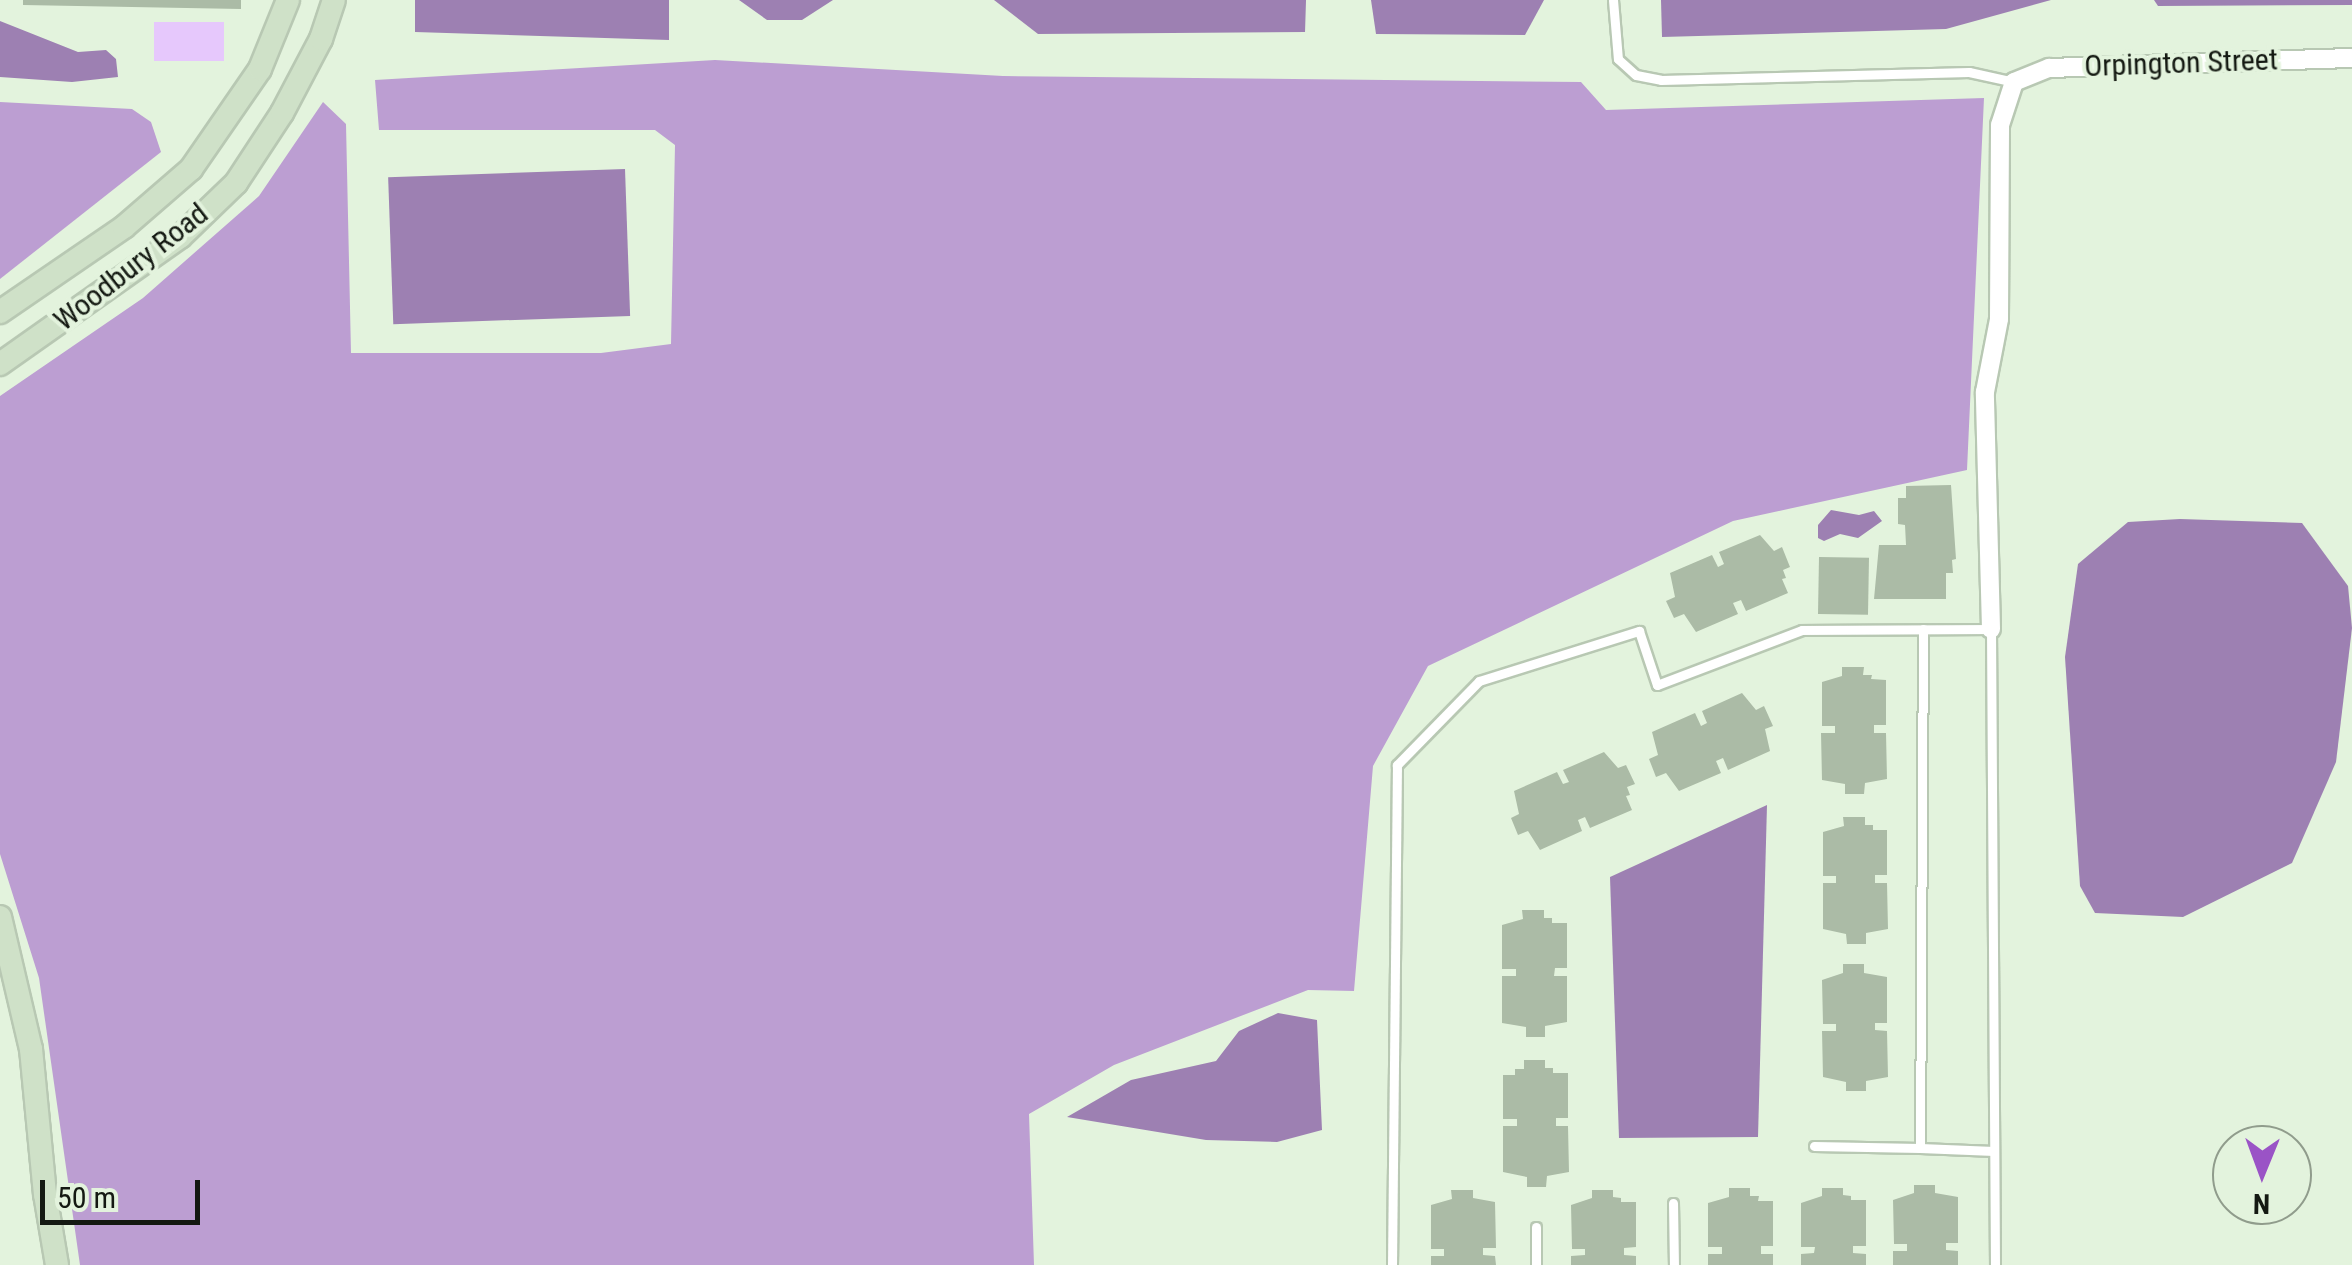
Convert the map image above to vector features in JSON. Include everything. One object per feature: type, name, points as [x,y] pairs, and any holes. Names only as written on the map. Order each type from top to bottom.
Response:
[{"type":"street","name":"Woodbury Road","points":[[0,312],[124,227],[191,168],[260,69],[288,0]]},
{"type":"street","name":"Woodbury Road","points":[[0,364],[180,238],[236,183],[282,113],[321,39],[334,0]]},
{"type":"street","name":"Orpington Street","points":[[2014,82],[2049,68],[2352,58]]},
{"type":"street","points":[[1991,629],[1986,392],[1990,350],[1999,319],[2000,124],[2014,82]]},
{"type":"street","points":[[0,917],[29,1034],[58,1265]]},
{"type":"lane","points":[[1614,0],[1618,59],[1636,75],[1648,78],[1970,72],[2014,82]]},
{"type":"lane","points":[[1920,1148],[1924,629]]},
{"type":"lane","points":[[1392,1265],[1397,765],[1479,682],[1640,632],[1657,685],[1802,630],[1924,629],[1991,629],[1995,1265]]},
{"type":"lane","points":[[1814,1146],[1994,1151]]},
{"type":"lane","points":[[1673,1203],[1674,1265]]},
{"type":"lane","points":[[1536,1227],[1536,1265]]},
{"type":"shaded area","points":[[415,0],[669,0],[669,40],[415,32]]},
{"type":"shaded area","points":[[739,0],[833,0],[802,20],[767,20]]},
{"type":"shaded area","points":[[994,0],[1306,0],[1305,32],[1038,34]]},
{"type":"shaded area","points":[[1371,0],[1544,0],[1525,35],[1376,34]]},
{"type":"shaded area","points":[[1661,0],[2051,0],[1946,29],[1662,37]]},
{"type":"shaded area","points":[[2154,0],[2352,0],[2352,5],[2158,6]]},
{"type":"shaded area","points":[[0,21],[78,52],[106,50],[116,59],[118,77],[72,82],[0,77]]},
{"type":"shaded area","points":[[154,22],[224,22],[224,61],[154,61]]},
{"type":"shaded area","points":[[715,60],[1003,76],[1581,82],[1606,110],[1984,98],[1967,470],[1733,521],[1428,666],[1373,766],[1354,991],[1308,990],[1114,1065],[1029,1114],[1034,1265],[80,1265],[39,978],[0,854],[0,396],[143,298],[259,196],[323,102],[346,124],[351,353],[601,353],[671,344],[675,145],[655,130],[379,130],[375,80]]},
{"type":"shaded area","points":[[0,102],[132,109],[151,122],[161,152],[0,279]]},
{"type":"shaded area","points":[[625,169],[630,316],[393,324],[388,177]]},
{"type":"shaded area","points":[[1831,510],[1859,515],[1874,511],[1882,521],[1858,538],[1840,534],[1824,541],[1818,538],[1818,525]]},
{"type":"shaded area","points":[[2180,519],[2302,523],[2348,586],[2352,628],[2336,762],[2292,863],[2183,917],[2095,913],[2080,886],[2065,657],[2078,564],[2128,522]]},
{"type":"shaded area","points":[[1767,805],[1758,1137],[1619,1138],[1610,877]]},
{"type":"shaded area","points":[[1278,1013],[1317,1020],[1322,1130],[1277,1142],[1206,1140],[1067,1117],[1131,1080],[1216,1061],[1239,1031]]},
{"type":"building","points":[[23,0],[241,0],[241,9],[23,5]]},
{"type":"building","points":[[1951,485],[1956,559],[1952,560],[1953,573],[1946,573],[1946,599],[1874,599],[1879,545],[1906,545],[1905,525],[1898,524],[1898,498],[1906,498],[1906,486]]},
{"type":"building","points":[[1760,535],[1774,551],[1782,547],[1790,567],[1783,570],[1786,578],[1782,579],[1788,593],[1746,611],[1741,600],[1733,603],[1738,614],[1696,632],[1684,614],[1674,618],[1666,601],[1675,597],[1670,573],[1712,555],[1718,567],[1724,564],[1719,552]]},
{"type":"building","points":[[1819,557],[1869,558],[1868,615],[1818,614]]},
{"type":"building","points":[[1842,667],[1864,667],[1863,675],[1886,680],[1886,725],[1874,725],[1874,733],[1886,733],[1887,779],[1865,783],[1864,794],[1845,794],[1845,784],[1822,780],[1821,733],[1835,733],[1835,726],[1822,726],[1822,682],[1842,676]]},
{"type":"building","points":[[1742,693],[1756,710],[1764,706],[1773,726],[1765,729],[1770,751],[1728,770],[1723,758],[1716,761],[1721,773],[1679,791],[1666,773],[1656,777],[1649,759],[1658,755],[1652,732],[1695,713],[1701,726],[1707,723],[1702,711]]},
{"type":"building","points":[[1604,752],[1618,768],[1626,765],[1635,784],[1627,787],[1632,810],[1590,828],[1585,817],[1578,820],[1582,831],[1540,850],[1528,831],[1518,835],[1511,818],[1519,814],[1514,791],[1557,772],[1563,784],[1569,782],[1563,770]]},
{"type":"building","points":[[1843,817],[1865,817],[1865,825],[1873,825],[1873,830],[1887,830],[1887,875],[1875,875],[1875,883],[1887,883],[1888,929],[1866,933],[1866,944],[1847,944],[1846,934],[1823,929],[1823,883],[1836,883],[1836,876],[1823,876],[1823,832],[1844,826]]},
{"type":"building","points":[[1522,910],[1544,910],[1544,918],[1552,918],[1552,923],[1567,923],[1567,968],[1555,968],[1554,976],[1567,976],[1567,1022],[1545,1026],[1545,1037],[1526,1037],[1526,1027],[1502,1023],[1502,976],[1516,976],[1516,969],[1502,969],[1502,925],[1523,919]]},
{"type":"building","points":[[1843,964],[1864,964],[1864,973],[1887,977],[1887,1023],[1875,1023],[1875,1030],[1887,1031],[1888,1077],[1866,1081],[1866,1091],[1846,1091],[1846,1082],[1823,1077],[1822,1031],[1836,1031],[1836,1024],[1823,1024],[1822,980],[1843,973]]},
{"type":"building","points":[[1524,1060],[1545,1060],[1545,1068],[1553,1068],[1553,1073],[1568,1073],[1568,1118],[1556,1118],[1556,1126],[1568,1126],[1569,1172],[1547,1176],[1546,1187],[1527,1187],[1527,1177],[1503,1172],[1503,1126],[1517,1126],[1517,1119],[1503,1119],[1503,1075],[1515,1075],[1515,1069],[1524,1069]]},
{"type":"building","points":[[1914,1185],[1935,1185],[1935,1193],[1958,1197],[1958,1243],[1946,1243],[1946,1250],[1958,1251],[1958,1265],[1893,1265],[1893,1251],[1907,1251],[1907,1244],[1894,1244],[1893,1200],[1914,1193]]},
{"type":"building","points":[[1729,1188],[1750,1188],[1750,1196],[1759,1196],[1758,1201],[1773,1201],[1773,1246],[1761,1246],[1761,1254],[1773,1254],[1773,1265],[1708,1265],[1708,1254],[1722,1254],[1722,1247],[1708,1247],[1708,1203],[1729,1197]]},
{"type":"building","points":[[1822,1188],[1843,1188],[1843,1195],[1851,1196],[1851,1200],[1866,1200],[1866,1246],[1853,1246],[1853,1253],[1866,1254],[1866,1265],[1801,1265],[1801,1254],[1814,1253],[1815,1247],[1801,1247],[1801,1203],[1822,1196]]},
{"type":"building","points":[[1451,1190],[1473,1190],[1473,1198],[1495,1202],[1496,1248],[1483,1248],[1483,1255],[1495,1256],[1496,1265],[1431,1265],[1431,1256],[1444,1256],[1444,1249],[1431,1249],[1431,1205],[1452,1199]]},
{"type":"building","points":[[1592,1190],[1613,1190],[1613,1197],[1621,1198],[1621,1202],[1636,1202],[1636,1247],[1624,1248],[1624,1255],[1636,1256],[1636,1265],[1571,1265],[1571,1256],[1585,1255],[1585,1249],[1572,1249],[1571,1205],[1592,1198]]}]
